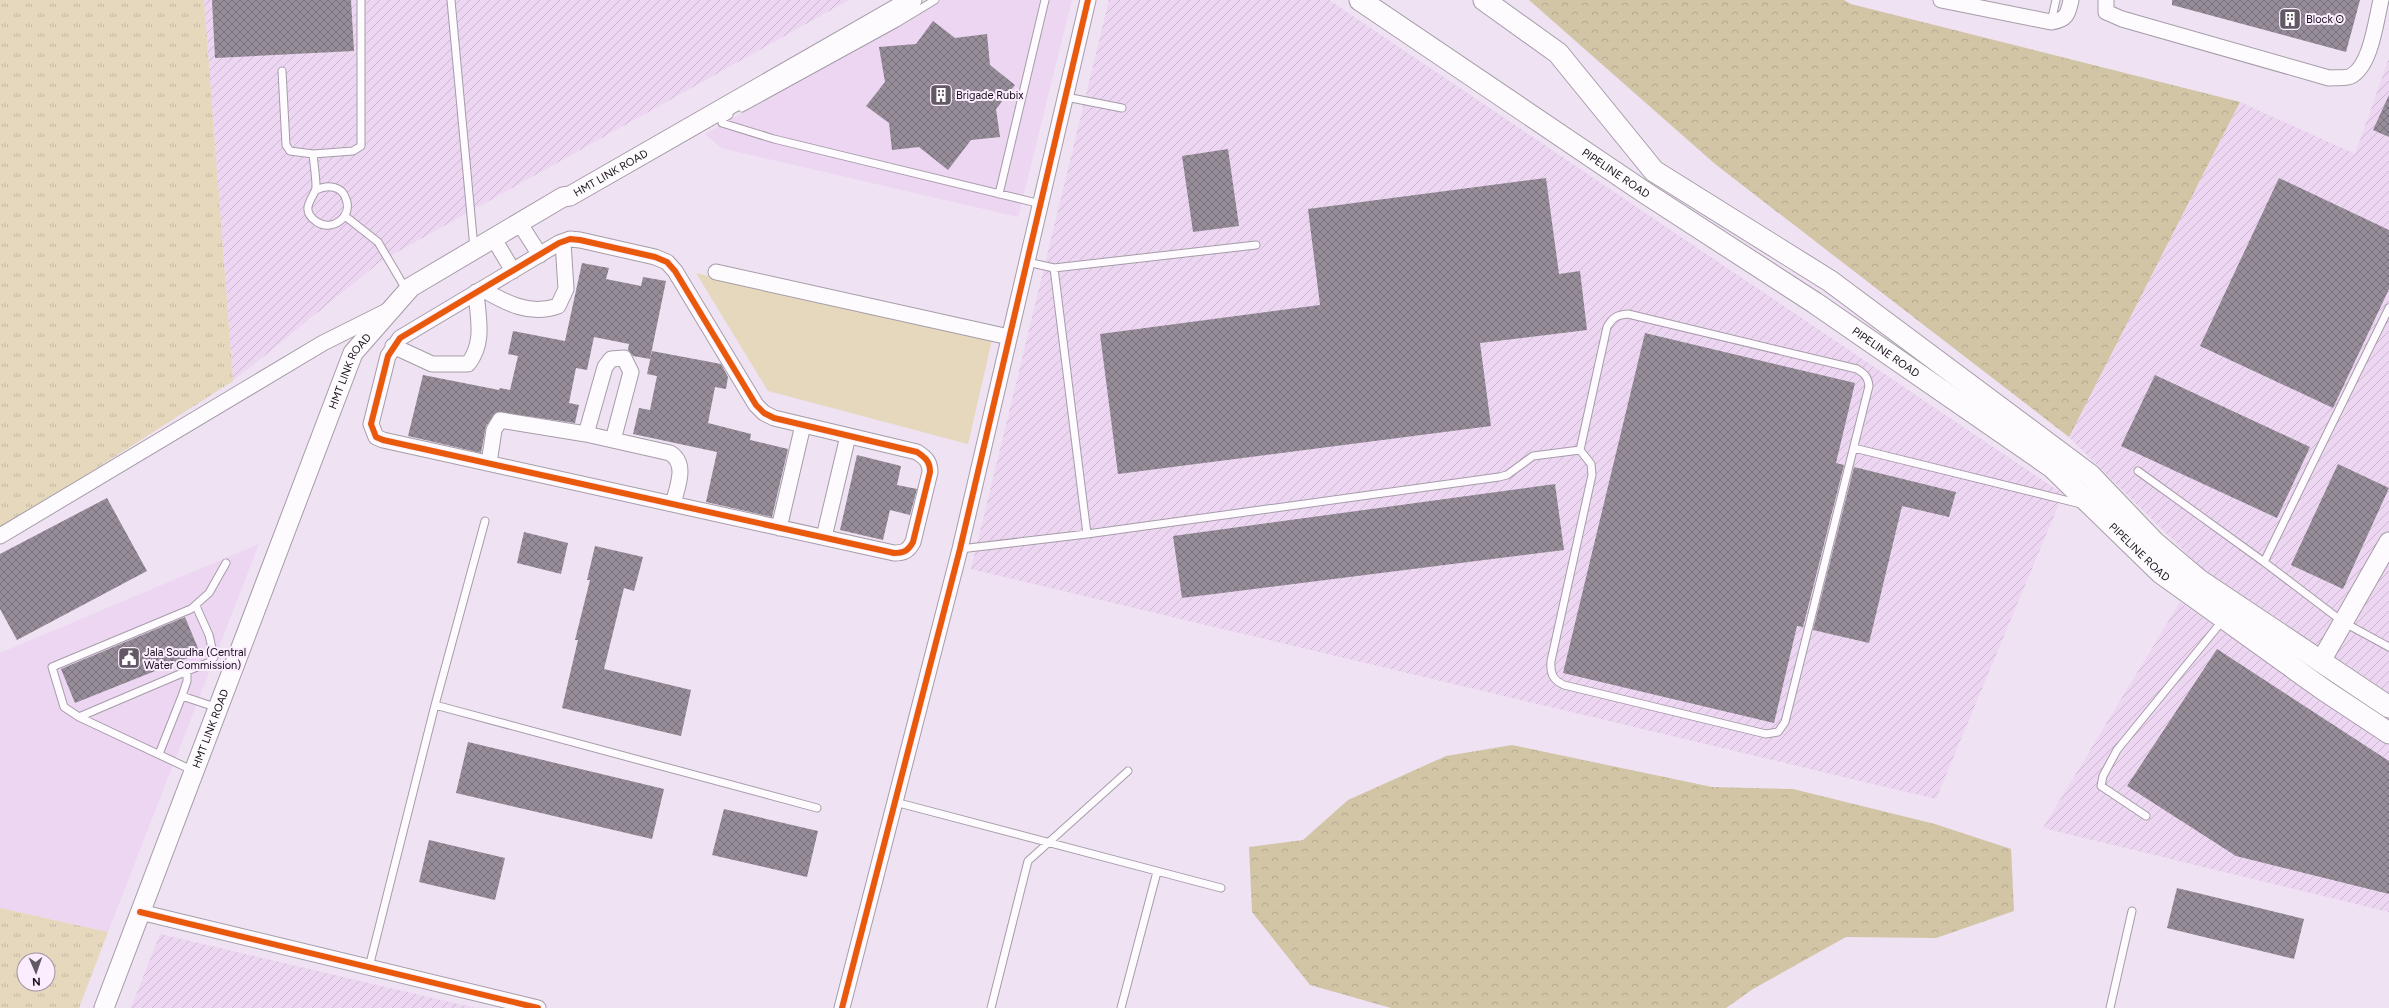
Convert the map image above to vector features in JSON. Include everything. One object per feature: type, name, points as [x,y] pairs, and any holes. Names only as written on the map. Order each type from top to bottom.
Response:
[{"type":"main road","name":"PIPELINE ROAD","points":[[1360,0],[1973,410],[2052,467],[2095,506],[2148,547]]},
{"type":"main road","name":"PIPELINE ROAD","points":[[1484,0],[1558,53],[1654,171],[1830,281],[2090,475],[2148,547],[2161,573],[2321,661],[2389,706]]},
{"type":"main road","name":"PIPELINE ROAD","points":[[2230,611],[2310,679],[2389,733]]},
{"type":"main road","points":[[2310,679],[2321,661]]},
{"type":"street","name":"HMT LINK ROAD","points":[[104,1008],[354,353],[411,287],[520,224],[563,197],[570,196],[894,17],[912,0]]},
{"type":"street","points":[[842,1008],[960,549],[1088,0]]},
{"type":"street","points":[[1941,0],[1971,3],[2051,22],[2063,20],[2067,16],[2071,0]]},
{"type":"street","points":[[2106,6],[2122,19],[2329,78],[2350,76],[2359,69],[2369,53],[2381,0]]},
{"type":"street","points":[[520,224],[540,255]]},
{"type":"street","points":[[494,239],[513,271]]},
{"type":"street","points":[[580,240],[655,257],[667,262],[675,272],[756,405],[764,413],[774,418],[917,452],[930,464],[930,472],[914,542],[909,549],[903,553],[894,553],[383,440],[376,437],[371,424],[388,356],[393,346],[407,332],[563,242],[580,240]]},
{"type":"street","points":[[479,291],[513,306],[545,311],[558,306],[566,289],[563,242]]},
{"type":"street","points":[[716,272],[1010,337]]},
{"type":"street","points":[[393,346],[432,364],[468,364],[475,355],[480,334],[479,291]]},
{"type":"street","points":[[0,536],[323,343],[392,309]]},
{"type":"street","points":[[586,434],[605,367],[611,359],[624,358],[631,372],[614,440]]},
{"type":"street","points":[[489,463],[494,430],[500,420],[614,440],[670,453],[676,457],[680,469],[673,504]]},
{"type":"street","points":[[779,528],[803,424]]},
{"type":"street","points":[[824,537],[848,436]]},
{"type":"street","points":[[2321,661],[2389,542]]},
{"type":"street","points":[[140,912],[538,1008]]},
{"type":"lane","points":[[282,71],[286,145],[290,151],[313,154],[353,150],[361,146],[361,0]]},
{"type":"lane","points":[[451,0],[474,250]]},
{"type":"lane","points":[[894,17],[935,0]]},
{"type":"lane","points":[[999,194],[1045,0]]},
{"type":"lane","points":[[2051,22],[2056,0]]},
{"type":"lane","points":[[846,44],[722,119],[722,123],[774,139],[1041,204]]},
{"type":"lane","points":[[1066,97],[1122,108]]},
{"type":"lane","points":[[313,154],[316,190]]},
{"type":"lane","points":[[329,186],[342,191],[348,203],[345,216],[336,224],[323,225],[313,219],[308,207],[309,200],[316,190],[329,186]]},
{"type":"lane","points":[[345,216],[378,242],[407,291]]},
{"type":"lane","points":[[1027,262],[1054,268],[1256,245]]},
{"type":"lane","points":[[1054,268],[1087,534]]},
{"type":"lane","points":[[2264,562],[2389,308]]},
{"type":"lane","points":[[1628,314],[1857,369],[1864,373],[1869,386],[1785,722],[1778,732],[1772,734],[1564,685],[1557,682],[1552,676],[1551,661],[1592,475],[1592,464],[1580,450],[1607,327],[1612,319],[1618,315],[1628,314]]},
{"type":"lane","points":[[1854,448],[2052,498],[2095,506]]},
{"type":"lane","points":[[960,549],[1087,534],[1499,477],[1510,473],[1533,456],[1580,450]]},
{"type":"lane","points":[[2138,471],[2264,562],[2343,622],[2389,647]]},
{"type":"lane","points":[[369,968],[435,706],[486,521]]},
{"type":"lane","points":[[194,771],[80,717],[64,707],[52,667],[196,606],[209,593],[226,563]]},
{"type":"lane","points":[[80,717],[210,662],[214,657],[209,635],[196,606]]},
{"type":"lane","points":[[2146,816],[2101,786],[2103,776],[2117,750],[2230,611]]},
{"type":"lane","points":[[159,754],[182,696],[187,681],[187,671]]},
{"type":"lane","points":[[182,696],[218,708]]},
{"type":"lane","points":[[435,706],[817,808]]},
{"type":"lane","points":[[991,1008],[1028,861],[1128,771]]},
{"type":"lane","points":[[895,802],[1221,888]]},
{"type":"lane","points":[[1121,1008],[1157,872]]},
{"type":"lane","points":[[2110,1008],[2132,911]]},
{"type":"shaded area","points":[[204,0],[849,0],[381,261],[233,381]]},
{"type":"shaded area","points":[[942,0],[1072,0],[1018,217],[721,148],[705,134]]},
{"type":"shaded area","points":[[1109,0],[1329,0],[2063,494],[1936,799],[971,569]]},
{"type":"shaded area","points":[[2389,58],[2389,912],[2043,828],[2180,602],[2361,726],[2069,437],[2240,102],[2355,154]]},
{"type":"shaded area","points":[[259,544],[108,932],[0,908],[0,653]]},
{"type":"shaded area","points":[[160,934],[475,1008],[131,1008]]},
{"type":"green space","points":[[0,0],[204,0],[233,381],[0,530]]},
{"type":"green space","points":[[1529,0],[1844,0],[1851,4],[2240,102],[2069,437],[1715,164]]},
{"type":"green space","points":[[696,273],[992,340],[968,444],[768,391]]},
{"type":"green space","points":[[1512,745],[1712,787],[1793,789],[1935,824],[2011,849],[2014,911],[1936,938],[1846,937],[1753,989],[1726,1008],[1391,1008],[1310,985],[1252,912],[1249,847],[1303,840],[1348,800],[1446,756]]},
{"type":"green space","points":[[0,908],[108,932],[79,1008],[0,1008]]},
{"type":"building","points":[[212,0],[351,0],[354,51],[215,58]]},
{"type":"building","name":"Block O","points":[[2172,0],[2360,0],[2346,52],[2172,5]]},
{"type":"building","name":"Brigade Rubix","points":[[933,21],[955,38],[987,34],[990,65],[1015,85],[996,109],[1000,137],[971,140],[948,170],[919,147],[892,150],[889,123],[866,106],[885,82],[879,47],[916,44]]},
{"type":"building","points":[[2389,95],[2389,137],[2373,130]]},
{"type":"building","points":[[1228,149],[1239,226],[1193,232],[1182,156]]},
{"type":"building","points":[[1546,178],[1559,274],[1580,271],[1587,330],[1480,343],[1491,426],[1118,474],[1100,334],[1320,305],[1308,209]]},
{"type":"building","points":[[2279,178],[2389,230],[2389,289],[2333,408],[2200,346]]},
{"type":"building","points":[[582,263],[609,268],[606,279],[641,286],[643,277],[666,281],[650,359],[633,356],[628,350],[629,344],[594,337],[587,370],[576,368],[569,403],[579,405],[575,423],[497,412],[486,426],[481,453],[408,436],[423,375],[499,390],[500,388],[510,390],[518,356],[508,354],[513,331],[565,341]]},
{"type":"building","points":[[1645,333],[1855,383],[1836,463],[1844,465],[1803,627],[1797,626],[1774,723],[1563,673]]},
{"type":"building","points":[[652,351],[721,364],[728,377],[726,389],[715,387],[708,423],[751,434],[750,440],[788,449],[772,517],[706,502],[717,452],[633,434],[639,408],[650,410],[657,376],[647,374]]},
{"type":"building","points":[[2155,375],[2310,447],[2277,518],[2121,446]]},
{"type":"building","points":[[857,455],[901,466],[897,485],[917,489],[910,515],[890,510],[883,540],[840,530]]},
{"type":"building","points":[[2338,464],[2389,488],[2343,589],[2291,565]]},
{"type":"building","points":[[1854,467],[1956,492],[1949,517],[1902,506],[1869,643],[1813,630]]},
{"type":"building","points":[[1555,484],[1564,550],[1182,598],[1173,536]]},
{"type":"building","points":[[107,498],[147,571],[17,640],[0,609],[0,554]]},
{"type":"building","points":[[524,532],[568,543],[561,574],[517,563]]},
{"type":"building","points":[[595,546],[643,557],[634,591],[624,588],[604,669],[691,690],[681,736],[562,708],[578,640],[575,640],[590,580],[587,580]]},
{"type":"building","points":[[185,617],[200,653],[75,703],[61,669]]},
{"type":"building","points":[[2217,649],[2389,761],[2389,894],[2236,856],[2127,786]]},
{"type":"building","points":[[468,742],[664,789],[652,839],[456,793]]},
{"type":"building","points":[[724,809],[818,831],[807,877],[712,855]]},
{"type":"building","points":[[429,840],[505,858],[495,900],[419,882]]},
{"type":"building","points":[[2177,888],[2304,919],[2294,959],[2167,928]]},
{"type":"cycle path","points":[[842,1008],[960,549],[1088,0]]},
{"type":"cycle path","points":[[570,239],[655,257],[667,262],[675,271],[756,405],[764,413],[774,418],[917,452],[923,456],[927,460],[930,472],[913,542],[909,548],[903,552],[894,553],[383,440],[376,437],[371,424],[388,356],[400,338],[559,243],[570,239]]},
{"type":"cycle path","points":[[140,912],[538,1008]]},
{"type":"place","name":"Block O","points":[[2290,19]]},
{"type":"place","name":"Brigade Rubix","points":[[941,95]]},
{"type":"place","name":"Jala Soudha (Central Water Commission)","points":[[129,658]]}]
